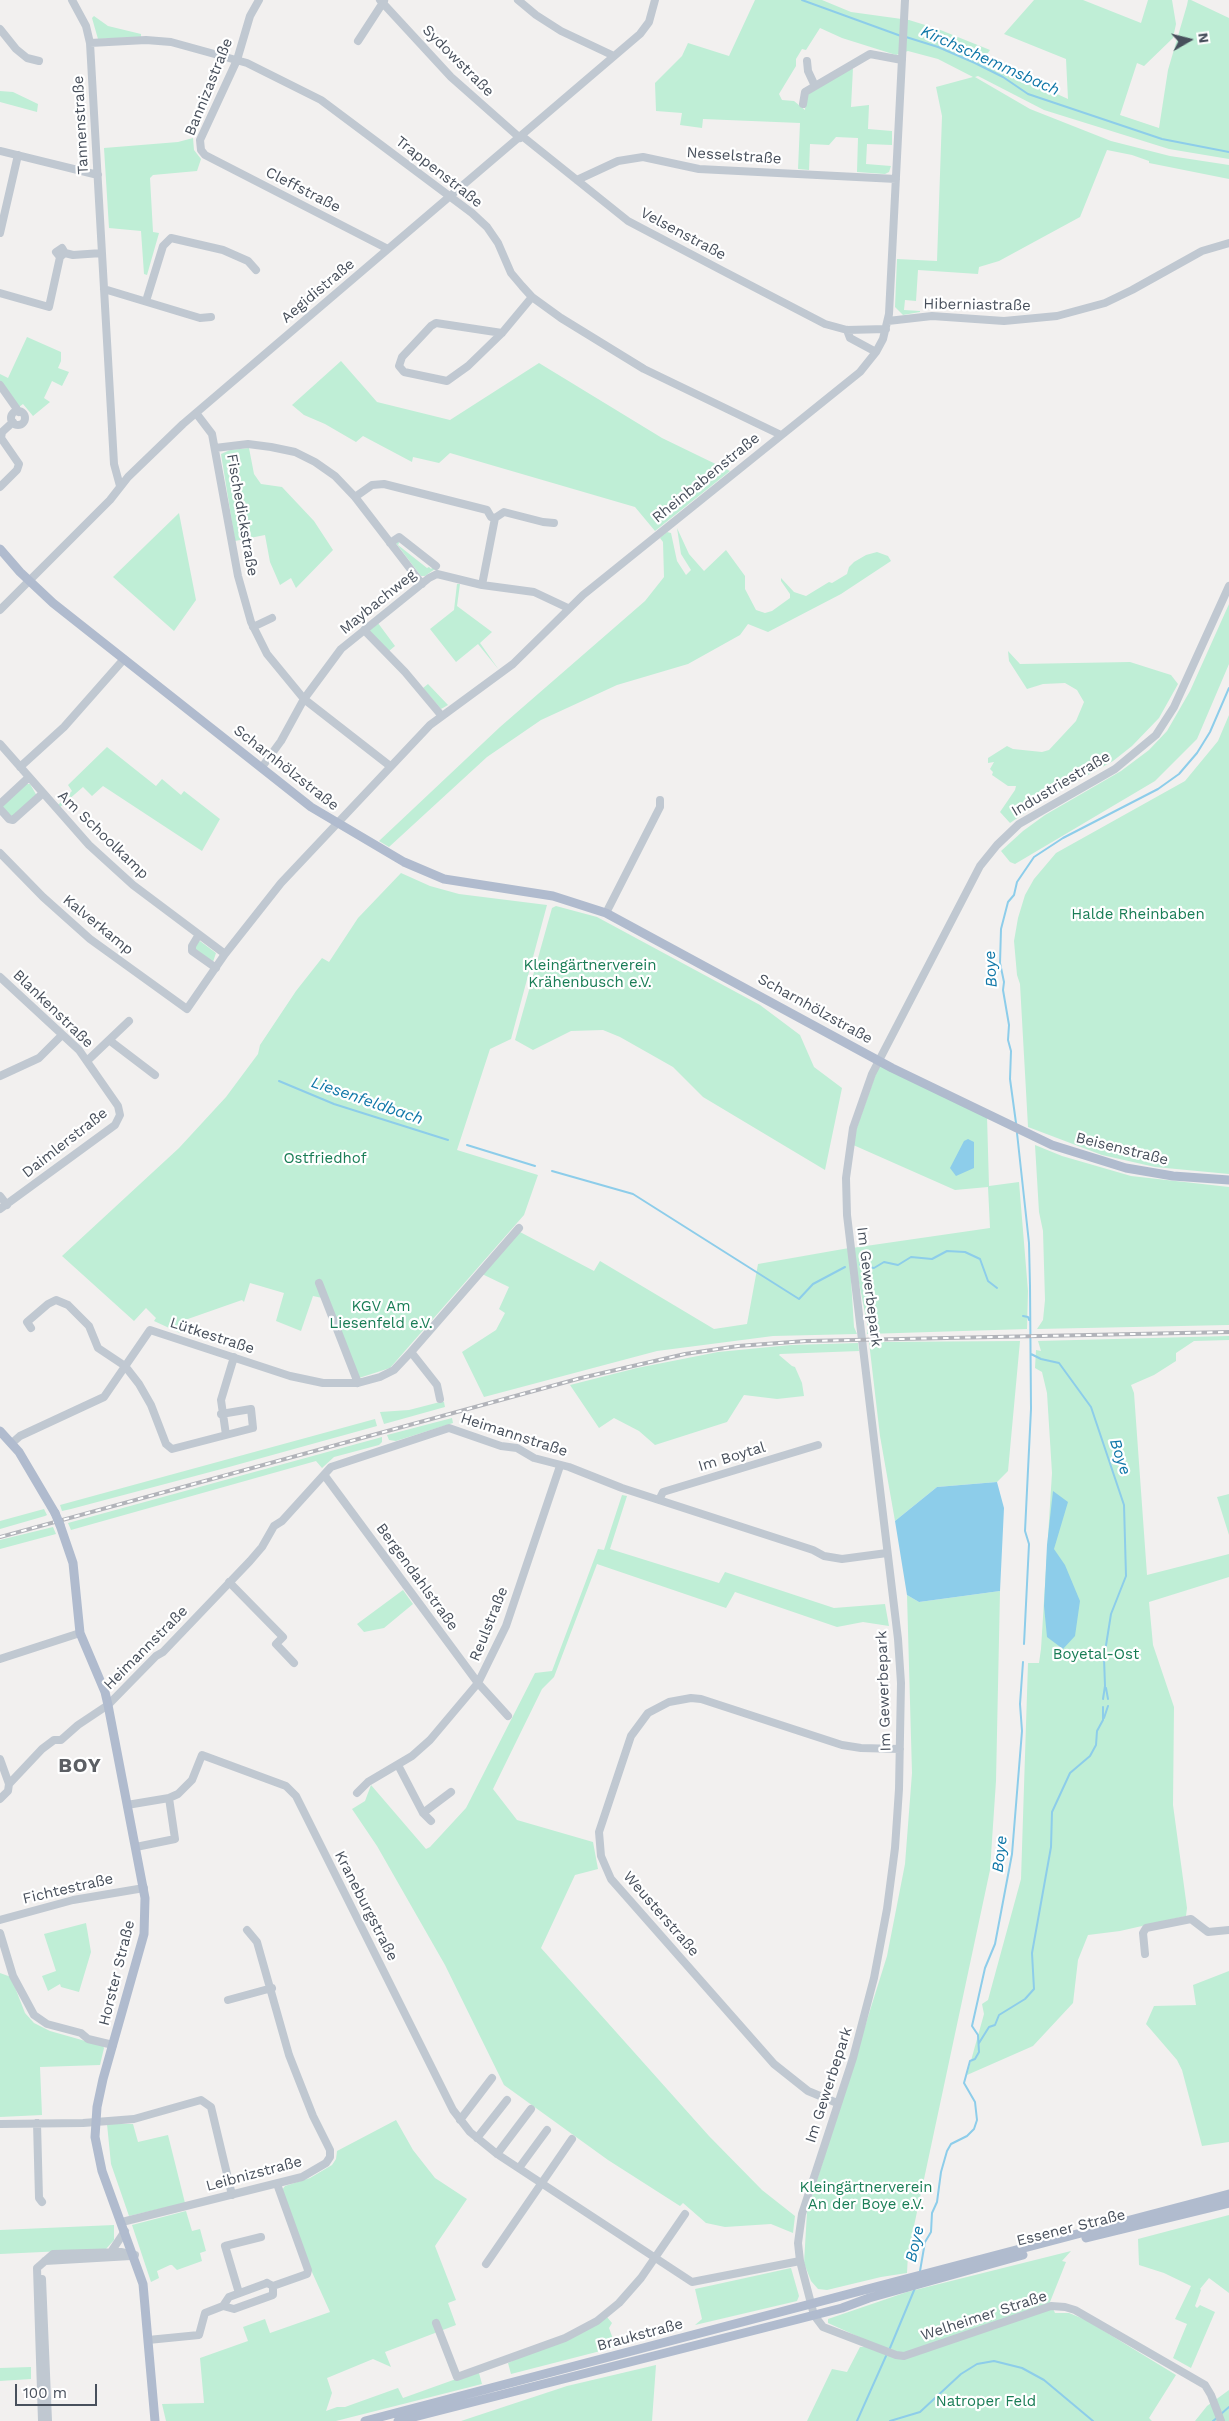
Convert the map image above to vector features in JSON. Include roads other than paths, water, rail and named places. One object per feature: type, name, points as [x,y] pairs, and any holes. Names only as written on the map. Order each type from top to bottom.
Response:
[{"type":"main road","name":"Scharnhölzstraße","points":[[0,549],[29,581],[311,807],[396,858],[444,879],[553,896],[578,902],[606,913],[880,1060],[1017,1129]]},
{"type":"main road","name":"Beisenstraße","points":[[1017,1129],[1075,1153],[1126,1168],[1173,1176],[1229,1180]]},
{"type":"main road","name":"Horster Straße","points":[[0,1431],[12,1443],[39,1484],[55,1513],[74,1563],[80,1633],[105,1692],[144,1888],[144,1934],[113,2044],[94,2122],[98,2158],[135,2256],[143,2284],[155,2421]]},
{"type":"main road","name":"Essener Straße","points":[[925,2278],[1229,2194]]},
{"type":"main road","name":"Essener Straße","points":[[925,2278],[1229,2203]]},
{"type":"main road","name":"Braukstraße","points":[[365,2421],[811,2304],[925,2278]]},
{"type":"main road","name":"Braukstraße","points":[[398,2421],[814,2315],[906,2283]]},
{"type":"main road","points":[[153,2403],[160,2421]]},
{"type":"street","name":"Tannenstraße","points":[[72,0],[86,26],[90,43],[114,464],[120,486]]},
{"type":"street","name":"Bannizastraße","points":[[205,155],[201,150],[200,140],[237,60],[250,16],[259,0]]},
{"type":"street","points":[[518,0],[536,15],[561,31],[614,56]]},
{"type":"street","name":"Aegidistraße","points":[[0,610],[110,500],[120,486],[196,413],[640,34],[649,22],[655,0]]},
{"type":"street","name":"Rheinbabenstraße","points":[[337,824],[418,736],[441,715],[513,664],[568,608],[860,372],[876,352],[887,325],[905,0]]},
{"type":"street","points":[[358,41],[382,1]]},
{"type":"street","name":"Sydowstraße","points":[[382,1],[451,77],[521,137]]},
{"type":"street","points":[[0,29],[16,49],[27,58],[39,61]]},
{"type":"street","name":"Trappenstraße","points":[[90,43],[146,40],[172,42],[237,60],[278,77],[321,100],[452,196],[487,227],[498,243],[511,273],[532,297],[561,318],[644,369],[780,435]]},
{"type":"street","points":[[804,104],[805,92],[870,54],[902,60]]},
{"type":"street","points":[[807,61],[808,72],[816,86]]},
{"type":"street","name":"Velsenstraße","points":[[521,137],[628,221],[825,324],[847,330],[887,325]]},
{"type":"street","points":[[0,151],[98,175]]},
{"type":"street","name":"Cleffstraße","points":[[205,155],[388,249]]},
{"type":"street","points":[[0,233],[18,156]]},
{"type":"street","name":"Nesselstraße","points":[[577,180],[618,161],[643,157],[699,169],[896,179]]},
{"type":"street","points":[[146,301],[163,246],[171,238],[223,250],[248,261],[256,270]]},
{"type":"street","name":"Hiberniastraße","points":[[887,325],[932,316],[1004,321],[1058,316],[1105,303],[1202,251],[1229,243]]},
{"type":"street","points":[[0,293],[49,308],[63,255],[102,253]]},
{"type":"street","points":[[104,289],[200,318],[211,317]]},
{"type":"street","points":[[502,333],[436,324],[431,326],[402,357],[399,366],[404,372],[447,381],[468,366],[502,333],[532,297]]},
{"type":"street","name":"Velsenstraße","points":[[847,330],[850,338],[876,352]]},
{"type":"street","points":[[0,385],[25,417],[24,422],[17,425],[13,422],[2,432],[1,438],[19,464],[17,470],[0,487]]},
{"type":"street","name":"Fischedickstraße","points":[[196,413],[209,429],[215,448],[230,543],[253,627],[266,654],[304,699],[390,766]]},
{"type":"street","points":[[215,448],[248,444],[295,452],[315,462],[335,476],[355,497],[422,584]]},
{"type":"street","points":[[355,497],[372,485],[384,484],[487,510],[491,517],[495,518]]},
{"type":"street","points":[[482,585],[495,518],[504,512],[554,523]]},
{"type":"street","points":[[390,543],[399,537],[436,566]]},
{"type":"street","name":"Maybachweg","points":[[262,767],[281,741],[304,699],[341,649],[437,574],[482,585],[534,592],[568,608]]},
{"type":"street","name":"Industriestraße","points":[[880,1060],[924,971],[988,856],[1019,824],[1115,769],[1156,735],[1174,708],[1229,586]]},
{"type":"street","points":[[253,627],[272,618]]},
{"type":"street","points":[[364,630],[405,672],[441,715]]},
{"type":"street","points":[[20,767],[64,727],[124,659]]},
{"type":"street","name":"Am Schoolkamp","points":[[0,744],[42,794],[89,845],[133,885],[198,936],[225,954]]},
{"type":"street","points":[[0,804],[28,778]]},
{"type":"street","points":[[0,809],[9,819],[13,820],[42,794]]},
{"type":"street","points":[[606,913],[660,807],[660,800]]},
{"type":"street","points":[[198,936],[192,946],[192,951],[216,968],[281,883],[337,824]]},
{"type":"street","name":"Kalverkamp","points":[[0,853],[43,897],[90,939],[187,1009],[216,968]]},
{"type":"street","name":"Blankenstraße","points":[[0,977],[79,1050],[118,1106],[120,1115]]},
{"type":"street","name":"Blankenstraße","points":[[87,1061],[129,1020]]},
{"type":"street","points":[[0,1076],[39,1058],[62,1035]]},
{"type":"street","name":"Blankenstraße","points":[[109,1040],[155,1075]]},
{"type":"street","name":"Im Gewerbepark","points":[[814,2315],[800,2261],[799,2225],[856,2048],[880,1949],[895,1848],[901,1683],[898,1639],[846,1197],[848,1153],[853,1128],[862,1098],[880,1060]]},
{"type":"street","name":"Daimlerstraße","points":[[3,1207],[115,1125],[120,1115]]},
{"type":"street","points":[[0,1196],[3,1207]]},
{"type":"street","name":"Lütkestraße","points":[[12,1443],[20,1436],[104,1397],[150,1330],[234,1358],[317,1382],[358,1383],[390,1373],[411,1352],[519,1228]]},
{"type":"street","points":[[319,1282],[358,1383]]},
{"type":"street","points":[[31,1328],[28,1322],[35,1314],[56,1300],[61,1300],[89,1326],[98,1348],[125,1366],[146,1396],[170,1448],[253,1428],[251,1409],[222,1414]]},
{"type":"street","points":[[411,1352],[437,1385],[440,1399]]},
{"type":"street","points":[[226,1435],[222,1414],[222,1396],[234,1358]]},
{"type":"street","name":"Heimannstraße","points":[[0,1799],[8,1791],[8,1784],[42,1749],[54,1740],[61,1740],[78,1725],[108,1706],[156,1656],[163,1652],[182,1633],[250,1561],[262,1547],[274,1526],[282,1521],[325,1476],[331,1467],[449,1428],[501,1446],[517,1448],[534,1458],[570,1467],[622,1488],[830,1557],[842,1559],[887,1553]]},
{"type":"street","name":"Im Boytal","points":[[659,1500],[663,1492],[818,1445]]},
{"type":"street","name":"Reulstraße","points":[[357,1793],[368,1782],[398,1765],[430,1740],[478,1683],[506,1626],[560,1466]]},
{"type":"street","name":"Bergendahlstraße","points":[[325,1476],[478,1683],[508,1716]]},
{"type":"street","points":[[229,1582],[283,1637],[276,1644],[294,1663]]},
{"type":"street","points":[[0,1659],[80,1633]]},
{"type":"street","name":"Weusterstraße","points":[[837,2103],[808,2091],[774,2064],[611,1879],[600,1856],[600,1832],[631,1736],[648,1713],[669,1702],[691,1698],[701,1699],[842,1745],[860,1748],[900,1749]]},
{"type":"street","name":"Kraneburgstraße","points":[[168,1798],[188,1786],[202,1755],[281,1784],[296,1796],[460,2120],[477,2138],[498,2154],[692,2282],[800,2261]]},
{"type":"street","points":[[0,1759],[8,1784]]},
{"type":"street","points":[[398,1765],[423,1813],[431,1821]]},
{"type":"street","points":[[423,1813],[451,1792]]},
{"type":"street","points":[[127,1805],[168,1798],[175,1839],[136,1847]]},
{"type":"street","name":"Fichtestraße","points":[[0,1920],[73,1900],[144,1888]]},
{"type":"street","points":[[1145,1954],[1143,1933],[1146,1928],[1192,1919],[1208,1932],[1229,1930]]},
{"type":"street","name":"Leibnizstraße","points":[[123,2226],[277,2184],[313,2171],[326,2163],[330,2156],[330,2150],[313,2116],[289,2055],[270,1994],[272,1988],[257,1942],[247,1930]]},
{"type":"street","points":[[0,1933],[14,1976],[34,2015],[47,2024],[80,2033],[88,2039],[113,2044]]},
{"type":"street","points":[[228,2000],[272,1988]]},
{"type":"street","points":[[460,2120],[492,2078]]},
{"type":"street","points":[[477,2138],[506,2100]]},
{"type":"street","points":[[0,2124],[94,2122],[134,2119],[197,2101],[206,2102],[212,2111],[232,2195]]},
{"type":"street","points":[[498,2154],[531,2109]]},
{"type":"street","points":[[37,2122],[39,2198],[42,2202]]},
{"type":"street","points":[[519,2168],[547,2130]]},
{"type":"street","points":[[486,2264],[572,2140]]},
{"type":"street","points":[[148,2340],[199,2335],[205,2313],[223,2306],[229,2297],[267,2283],[273,2286],[307,2274],[308,2270],[277,2184]]},
{"type":"street","points":[[436,2323],[457,2377],[565,2338],[597,2321],[619,2303],[655,2259],[685,2214]]},
{"type":"street","points":[[111,2252],[123,2226]]},
{"type":"street","points":[[239,2293],[225,2246],[261,2237]]},
{"type":"street","points":[[42,2421],[37,2268],[53,2254],[121,2252],[135,2256]]},
{"type":"street","points":[[43,2262],[135,2256]]},
{"type":"street","points":[[43,2262],[48,2421]]},
{"type":"street","points":[[223,2306],[234,2309],[273,2295],[273,2286]]},
{"type":"street","name":"Welheimer Straße","points":[[814,2315],[823,2327],[896,2355],[904,2356],[1048,2307],[1065,2307],[1075,2310],[1198,2380],[1208,2390],[1221,2421]]},
{"type":"water","points":[[968,1139],[974,1142],[974,1168],[956,1176],[950,1168],[964,1141]]},
{"type":"water","points":[[997,1482],[1004,1508],[1000,1591],[919,1602],[907,1595],[895,1521],[937,1487]]},
{"type":"water","points":[[1053,1491],[1068,1502],[1054,1549],[1065,1565],[1080,1601],[1075,1636],[1063,1649],[1047,1637],[1044,1606],[1047,1545]]},
{"type":"waterway","name":"Kirchschemmsbach","points":[[802,0],[901,36]]},
{"type":"waterway","name":"Kirchschemmsbach","points":[[906,37],[938,47],[975,63],[1003,77],[1028,94],[1162,139],[1229,152]]},
{"type":"waterway","name":"Boye","points":[[1016,1123],[1010,1079],[1011,1051],[1008,1040],[1009,1025],[1000,963],[1001,929],[1008,902],[1014,895],[1017,882],[1034,857],[1063,838],[1158,789],[1179,774],[1197,753],[1210,732],[1229,688]]},
{"type":"waterway","name":"Liesenfeldbach","points":[[279,1081],[334,1104],[448,1140]]},
{"type":"waterway","name":"Boye","points":[[1017,1133],[1029,1243],[1030,1286],[1031,1409],[1025,1531],[1029,1544],[1024,1644]]},
{"type":"waterway","points":[[467,1145],[535,1166]]},
{"type":"waterway","points":[[552,1171],[633,1194],[799,1299],[813,1284],[845,1267]]},
{"type":"waterway","points":[[860,1265],[874,1268],[884,1262],[898,1265],[911,1257],[932,1259],[947,1251],[965,1252],[980,1259],[988,1281],[997,1288]]},
{"type":"waterway","name":"Boye","points":[[1023,1316],[1028,1317],[1029,1320]]},
{"type":"waterway","name":"Boye","points":[[1031,1354],[1041,1359],[1059,1363],[1091,1407],[1124,1505],[1126,1576],[1111,1614],[1104,1658],[1105,1686],[1103,1699]]},
{"type":"waterway","name":"Boye","points":[[920,2271],[925,2242],[931,2232],[932,2213],[937,2202],[941,2172],[947,2151],[951,2144],[967,2136],[974,2129],[977,2120],[975,2102],[964,2083],[970,2061],[975,2059],[979,2052],[978,2035],[972,2026],[985,1968],[995,1944],[1012,1854],[1022,1731],[1020,1704],[1023,1662]]},
{"type":"waterway","name":"Boye","points":[[1106,1688],[1108,1699]]},
{"type":"waterway","name":"Boye","points":[[1104,1718],[1108,1706]]},
{"type":"waterway","name":"Boye","points":[[979,2043],[989,2027],[995,2025],[999,2015],[1025,1999],[1034,1989],[1032,1953],[1051,1847],[1052,1812],[1070,1773],[1090,1756],[1096,1745],[1097,1731],[1103,1720],[1103,1707]]},
{"type":"waterway","name":"Boye","points":[[890,2348],[915,2288]]},
{"type":"waterway","name":"Boye","points":[[857,2421],[886,2356]]},
{"type":"waterway","points":[[890,2421],[920,2412],[961,2374],[977,2364],[994,2361],[1022,2368],[1044,2380],[1093,2421]]},
{"type":"waterway","points":[[1221,2414],[1229,2407]]},
{"type":"waterway","points":[[1213,2421],[1218,2417]]},
{"type":"railway","points":[[0,1537],[581,1378],[685,1354],[738,1346],[806,1341],[1229,1332]]},
{"type":"district","name":"BOY","points":[[80,1766]]},
{"type":"park label","name":"Halde Rheinbaben","points":[[1138,915]]},
{"type":"park label","name":"Kleingärtnerverein Krähenbusch e.V.","points":[[590,974]]},
{"type":"park label","name":"Ostfriedhof","points":[[325,1159]]},
{"type":"park label","name":"KGV Am Liesenfeld e.V.","points":[[381,1316]]},
{"type":"park label","name":"Boyetal-Ost","points":[[1096,1655]]},
{"type":"park label","name":"Kleingärtnerverein An der Boye e.V.","points":[[866,2196]]},
{"type":"park label","name":"Natroper Feld","points":[[986,2402]]}]
